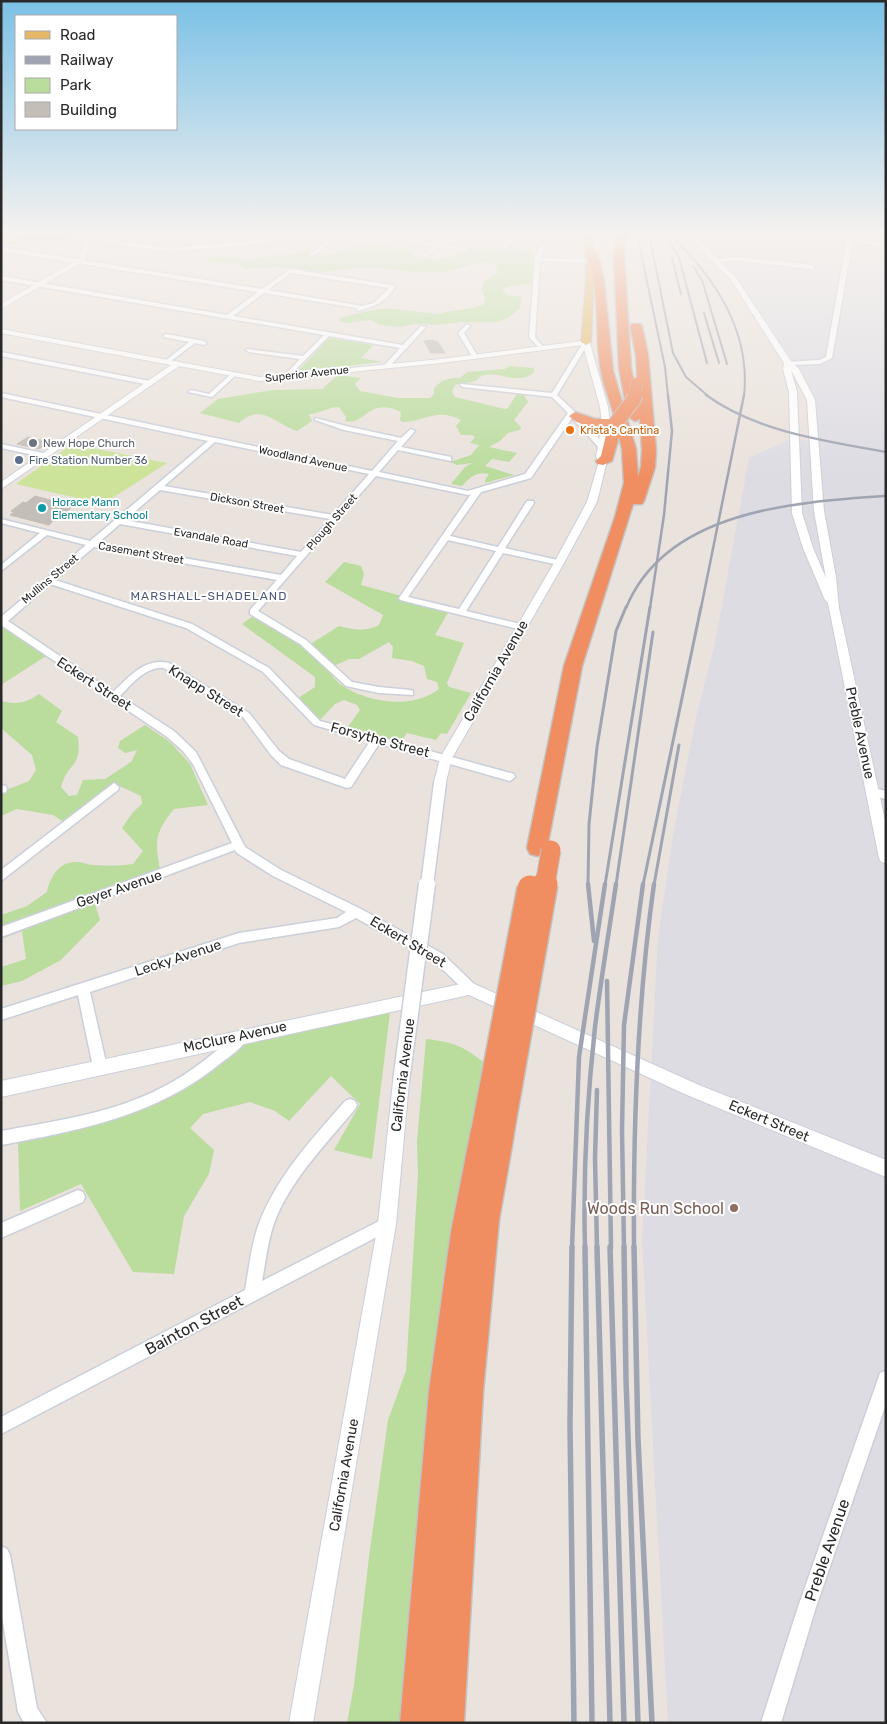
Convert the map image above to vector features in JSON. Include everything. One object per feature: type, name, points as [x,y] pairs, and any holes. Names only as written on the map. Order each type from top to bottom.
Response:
[{"type":"highway","points":[[602,314],[607,371],[617,400]]},
{"type":"highway","points":[[419,1723],[446,1382],[465,1232],[492,1132],[544,849],[573,666],[629,492],[631,472],[629,449],[611,366],[610,314]]},
{"type":"highway","points":[[622,314],[625,368],[641,440],[642,476],[640,489]]},
{"type":"highway","points":[[544,849],[589,648],[648,467],[649,450],[642,355],[635,322],[637,382],[634,399],[612,424],[607,458],[603,454]]},
{"type":"highway","points":[[574,414],[593,423],[612,424]]},
{"type":"highway","points":[[445,1723],[466,1392],[485,1220],[492,1132]]},
{"type":"main road","points":[[583,346],[585,314]]},
{"type":"street","points":[[213,314],[404,347]]},
{"type":"street","points":[[228,317],[231,314]]},
{"type":"street","points":[[534,314],[532,337],[541,348]]},
{"type":"street","points":[[757,314],[788,363],[820,362],[828,358],[836,314]]},
{"type":"street","points":[[467,326],[461,334],[475,357]]},
{"type":"street","points":[[387,366],[423,327]]},
{"type":"street","name":"Superior Avenue","points":[[1,331],[260,379],[475,357],[558,345],[583,346]]},
{"type":"street","points":[[287,376],[328,334]]},
{"type":"street","points":[[166,336],[204,343]]},
{"type":"street","points":[[167,362],[194,341]]},
{"type":"street","points":[[554,395],[583,346]]},
{"type":"street","points":[[583,346],[612,424]]},
{"type":"street","points":[[249,350],[304,358]]},
{"type":"street","points":[[1,354],[150,383]]},
{"type":"street","name":"Preble Avenue","points":[[788,363],[787,370],[793,392],[796,463],[808,513],[831,577],[834,608],[886,858]]},
{"type":"street","name":"Preble Avenue","points":[[788,363],[795,369],[811,400],[816,465],[808,513],[811,556],[834,608]]},
{"type":"street","points":[[1,486],[101,416],[120,406],[177,364]]},
{"type":"street","points":[[191,392],[210,396],[233,374]]},
{"type":"street","points":[[463,385],[554,395],[574,414],[603,454]]},
{"type":"street","name":"Woodland Avenue","points":[[1,395],[465,493],[476,492],[528,476],[574,414]]},
{"type":"street","points":[[317,419],[344,428],[403,440]]},
{"type":"street","points":[[794,430],[814,432]]},
{"type":"street","name":"Plough Street","points":[[410,693],[379,690],[349,684],[303,642],[253,612],[411,431]]},
{"type":"street","name":"Mullins Street","points":[[2,621],[213,440]]},
{"type":"street","points":[[1,446],[43,455]]},
{"type":"street","points":[[397,448],[448,458]]},
{"type":"street","name":"California Avenue","points":[[301,1723],[387,1224],[401,1082],[440,783],[446,758],[559,563],[592,502],[603,454]]},
{"type":"street","points":[[796,463],[816,465]]},
{"type":"street","name":"Dickson Street","points":[[158,487],[336,518]]},
{"type":"street","points":[[476,492],[403,598],[522,627]]},
{"type":"street","points":[[461,612],[530,502]]},
{"type":"street","name":"Evandale Road","points":[[119,521],[304,555]]},
{"type":"street","name":"Casement Street","points":[[1,522],[92,544],[282,578]]},
{"type":"street","points":[[1,569],[45,532]]},
{"type":"street","points":[[445,537],[559,563]]},
{"type":"street","name":"Forsythe Street","points":[[49,581],[189,626],[266,670],[317,723],[510,777]]},
{"type":"street","name":"Eckert Street","points":[[2,621],[168,733],[196,759],[237,845],[241,850],[276,873],[357,912],[439,958],[470,988],[711,1097],[886,1169]]},
{"type":"street","name":"Knapp Street","points":[[114,696],[154,664],[166,666],[246,715],[275,753],[285,762],[347,784],[377,739]]},
{"type":"street","points":[[1,877],[114,787]]},
{"type":"street","points":[[872,792],[886,795]]},
{"type":"street","name":"Geyer Avenue","points":[[1,932],[96,895],[173,870],[237,845]]},
{"type":"street","name":"Lecky Avenue","points":[[1,1015],[239,938],[339,922],[357,912]]},
{"type":"street","name":"McClure Avenue","points":[[1,1089],[470,988]]},
{"type":"street","points":[[84,989],[100,1067]]},
{"type":"street","points":[[1,1138],[75,1123],[128,1109],[159,1096],[222,1055],[245,1035]]},
{"type":"street","points":[[252,1295],[266,1226],[281,1194],[350,1105]]},
{"type":"street","points":[[1,1231],[78,1197]]},
{"type":"street","name":"Bainton Street","points":[[1,1426],[387,1224]]},
{"type":"street","name":"Preble Avenue","points":[[771,1723],[807,1607],[886,1379]]},
{"type":"street","points":[[1,1555],[28,1712],[37,1723]]},
{"type":"shaded area","points":[[757,314],[886,314],[886,1723],[668,1723],[642,1241],[658,937],[674,829],[697,713],[715,643],[749,458],[795,437],[814,443],[811,400]]},
{"type":"green space","points":[[353,314],[512,314],[497,322],[417,324],[398,327],[379,325],[371,320],[345,323],[338,320]]},
{"type":"green space","points":[[329,338],[373,345],[361,358],[382,362],[297,372]]},
{"type":"green space","points":[[509,366],[534,368],[534,372],[523,378],[485,375],[475,381],[455,385],[452,392],[455,397],[505,409],[508,408],[518,392],[525,393],[528,402],[514,420],[521,427],[520,430],[508,433],[500,441],[489,447],[517,453],[509,462],[492,459],[485,466],[514,475],[485,483],[489,474],[481,473],[468,480],[462,486],[451,484],[465,467],[472,463],[457,465],[450,462],[471,455],[479,445],[470,443],[475,437],[472,435],[461,435],[456,426],[461,420],[452,416],[438,415],[402,422],[400,420],[401,412],[381,407],[358,419],[345,421],[346,417],[339,407],[335,407],[309,414],[312,421],[297,431],[262,415],[247,417],[239,423],[200,413],[218,399],[273,390],[322,389],[338,375],[361,378],[355,384],[360,391],[398,398],[430,398],[434,394],[434,388],[442,381],[460,378],[467,372],[505,369]]},
{"type":"green space","points":[[72,444],[167,463],[103,504],[16,484]]},
{"type":"green space","points":[[344,562],[361,566],[364,574],[361,585],[450,609],[435,635],[464,643],[447,683],[449,687],[471,693],[447,734],[441,733],[436,740],[407,733],[398,745],[345,731],[360,710],[357,705],[344,700],[335,704],[317,723],[295,700],[315,687],[315,677],[242,624],[252,617],[306,647],[339,626],[359,630],[379,625],[383,615],[325,582]],"holes":[[[389,642],[393,647],[392,658],[412,661],[424,666],[427,679],[437,682],[439,689],[428,696],[416,700],[403,702],[376,699],[351,691],[340,684],[327,669],[349,659],[359,659]]]},
{"type":"green space","points":[[1,625],[46,656],[1,685]]},
{"type":"green space","points":[[39,694],[62,711],[56,722],[78,737],[78,755],[61,787],[69,796],[77,795],[83,780],[105,779],[131,762],[137,750],[125,753],[118,748],[120,741],[145,725],[170,742],[190,764],[208,805],[174,809],[168,817],[158,836],[157,850],[160,869],[92,895],[100,920],[61,960],[22,981],[1,986],[1,967],[26,959],[22,931],[1,939],[1,916],[27,906],[47,892],[50,881],[56,871],[65,864],[81,862],[103,866],[133,864],[143,851],[122,828],[133,812],[142,804],[141,796],[113,783],[64,822],[53,815],[17,809],[1,816],[1,792],[29,781],[36,770],[32,755],[1,728],[1,701],[21,702]]},
{"type":"green space","points":[[390,1013],[372,1159],[334,1150],[360,1104],[331,1076],[289,1121],[275,1111],[250,1102],[203,1114],[190,1128],[214,1150],[209,1174],[184,1216],[174,1274],[133,1272],[81,1184],[20,1211],[18,1141],[123,1116],[147,1108],[182,1089],[241,1044]]},
{"type":"green space","points":[[426,1039],[458,1046],[486,1064],[436,1342],[414,1549],[399,1723],[347,1723],[354,1685],[388,1420],[406,1371],[418,1176],[417,1141]]},
{"type":"building","points":[[432,340],[438,342],[445,353],[431,353],[424,341]]},
{"type":"building","name":"New Hope Church","points":[[28,437],[49,442],[39,449],[17,444]]},
{"type":"building","name":"Horace Mann Elementary School","points":[[35,496],[73,506],[58,520],[55,519],[49,525],[10,515],[14,512],[11,511]]},
{"type":"railway","points":[[654,314],[665,367],[668,396]]},
{"type":"railway","points":[[665,314],[673,353],[686,377],[708,396]]},
{"type":"railway","points":[[694,314],[707,363]]},
{"type":"railway","points":[[704,314],[719,363]]},
{"type":"railway","points":[[712,314],[727,364]]},
{"type":"railway","points":[[730,314],[742,349],[745,372],[744,396]]},
{"type":"railway","points":[[657,564],[664,515],[672,431],[668,395]]},
{"type":"railway","points":[[706,395],[740,415]]},
{"type":"railway","points":[[740,415],[744,395]]},
{"type":"railway","points":[[718,525],[740,415]]},
{"type":"railway","points":[[740,415],[770,426],[816,439],[886,452]]},
{"type":"railway","points":[[718,525],[774,508],[813,502],[886,496]]},
{"type":"railway","points":[[657,564],[671,550],[702,531],[718,525]]},
{"type":"railway","points":[[701,608],[718,525]]},
{"type":"railway","points":[[626,608],[645,575],[657,564]]},
{"type":"railway","points":[[650,608],[657,564]]},
{"type":"railway","points":[[588,884],[589,824],[597,747],[616,631],[626,607]]},
{"type":"railway","points":[[605,885],[650,607]]},
{"type":"railway","points":[[643,885],[701,607]]},
{"type":"railway","points":[[616,885],[653,632]]},
{"type":"railway","points":[[654,885],[679,745]]},
{"type":"railway","points":[[588,884],[594,941]]},
{"type":"railway","points":[[572,1248],[579,1057],[605,884]]},
{"type":"railway","points":[[585,1247],[585,1165],[590,1082],[597,1009],[616,884]]},
{"type":"railway","points":[[624,1248],[622,1130],[624,1025],[643,884]]},
{"type":"railway","points":[[634,1247],[637,1066],[648,929],[654,884]]},
{"type":"railway","points":[[607,981],[611,1248]]},
{"type":"railway","points":[[597,1090],[595,1158],[597,1248]]},
{"type":"railway","points":[[572,1247],[570,1424],[574,1723]]},
{"type":"railway","points":[[585,1247],[592,1723]]},
{"type":"railway","points":[[597,1247],[610,1723]]},
{"type":"railway","points":[[610,1247],[624,1723]]},
{"type":"railway","points":[[624,1247],[626,1379],[638,1723]]},
{"type":"railway","points":[[634,1247],[638,1440],[652,1723]]},
{"type":"place","name":"Krista’s Cantina","points":[[570,430]]},
{"type":"place","name":"New Hope Church","points":[[33,443]]},
{"type":"place","name":"Fire Station Number 36","points":[[19,460]]},
{"type":"place","name":"Horace Mann Elementary School","points":[[42,508]]},
{"type":"place","name":"Woods Run School","points":[[734,1208]]},
{"type":"district","name":"MARSHALL-SHADELAND","points":[[209,596]]}]
